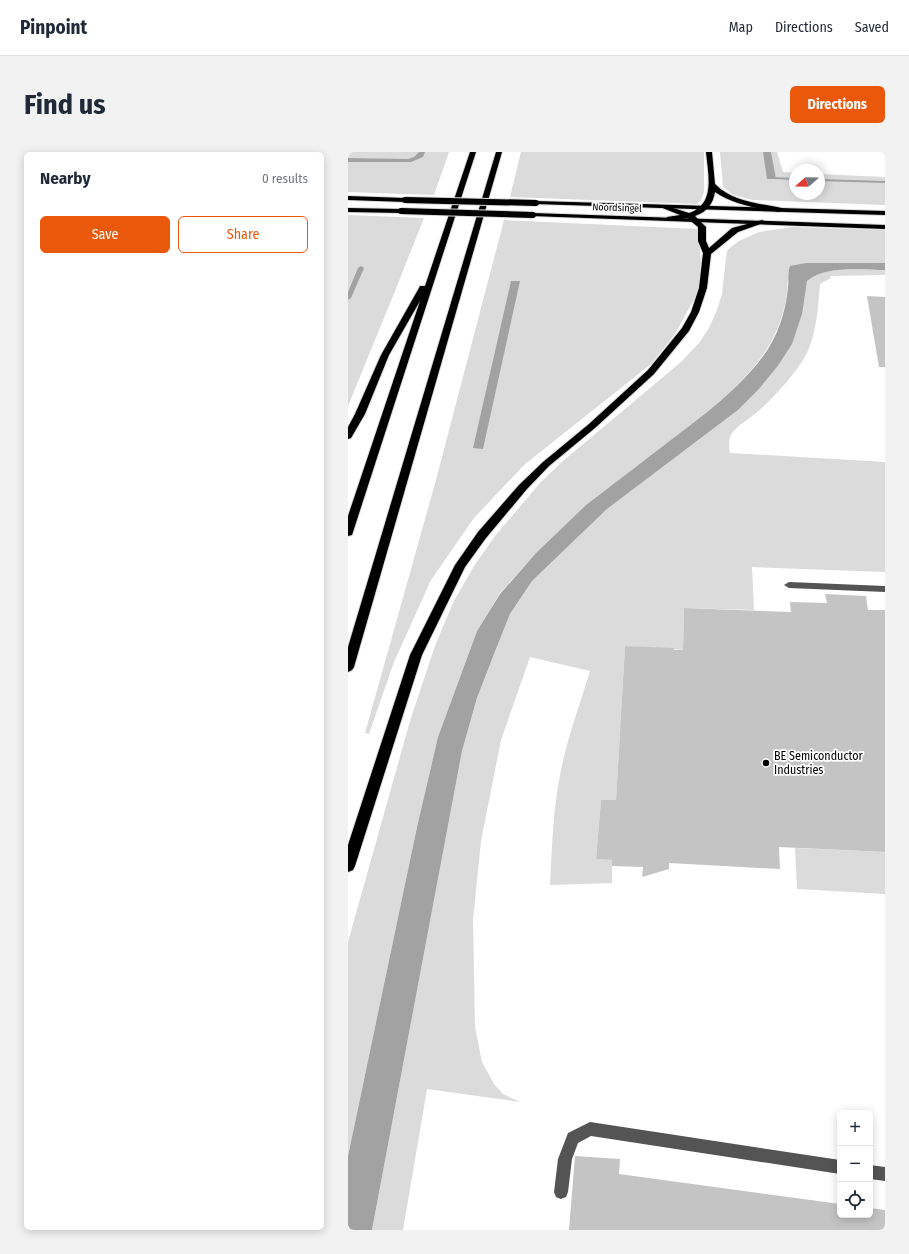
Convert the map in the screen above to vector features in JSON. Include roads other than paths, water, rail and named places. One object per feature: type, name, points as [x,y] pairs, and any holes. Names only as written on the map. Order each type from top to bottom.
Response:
[{"type":"highway","points":[[348,532],[473,152]]},
{"type":"highway","points":[[348,667],[499,152]]},
{"type":"highway","points":[[670,220],[688,215],[704,208],[708,204],[711,184],[709,152]]},
{"type":"highway","points":[[711,184],[719,192],[728,197],[779,210]]},
{"type":"highway","points":[[348,866],[416,655],[460,565],[482,535],[523,487],[546,464],[626,396],[674,346],[686,329],[700,301],[705,277],[707,253],[702,241],[702,228],[696,220],[688,215],[664,207]]},
{"type":"highway","points":[[707,253],[736,230],[762,222]]},
{"type":"highway","points":[[348,436],[360,414],[385,355],[436,266]]},
{"type":"main road","name":"Noordsingel","points":[[348,198],[885,213]]},
{"type":"main road","name":"Noordsingel","points":[[348,210],[885,226]]},
{"type":"lane","points":[[789,585],[885,589]]},
{"type":"lane","points":[[562,1192],[565,1159],[573,1138],[590,1129],[837,1167]]},
{"type":"lane","points":[[873,1172],[885,1174]]},
{"type":"waterway","points":[[774,178],[789,179]]},
{"type":"waterway","points":[[825,180],[885,182]]},
{"type":"waterway","points":[[348,298],[361,268]]},
{"type":"place","name":"BE Semiconductor Industries","points":[[766,763]]}]
